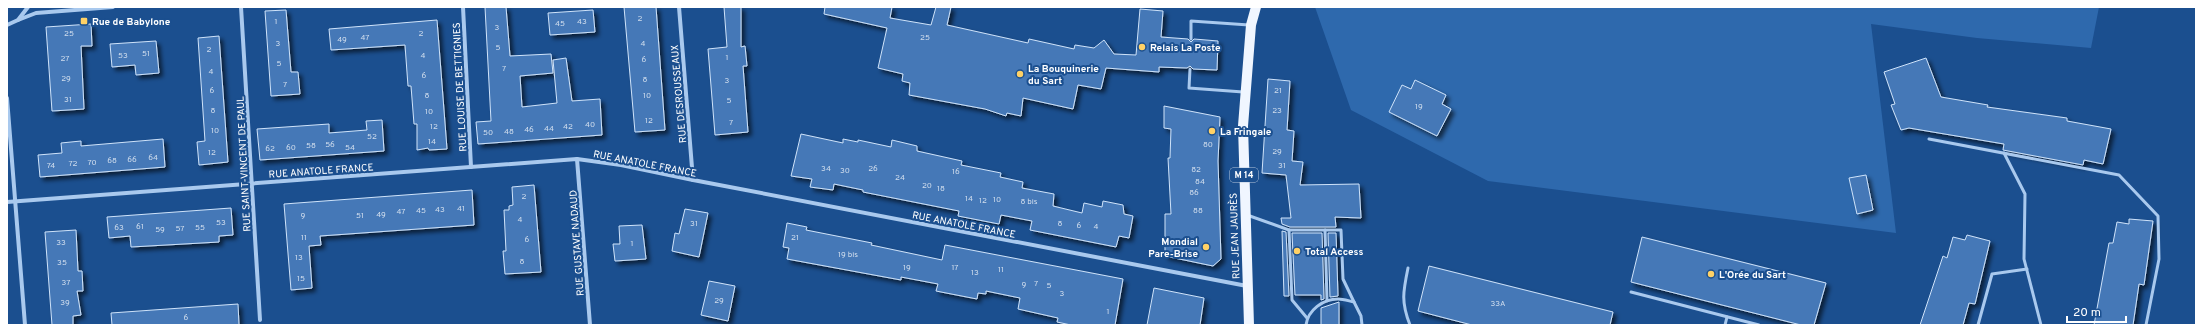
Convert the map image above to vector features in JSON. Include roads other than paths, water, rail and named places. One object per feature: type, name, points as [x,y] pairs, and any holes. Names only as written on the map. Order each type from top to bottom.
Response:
[{"type":"main road","name":"RUE JEAN JAURÈS","points":[[1248,7],[1251,25]]},
{"type":"main road","name":"RUE JEAN JAURÈS","points":[[1249,325],[1243,126],[1251,25],[1256,7]]},
{"type":"street","points":[[18,20],[28,7]]},
{"type":"street","points":[[7,25],[36,13],[113,7]]},
{"type":"street","name":"RUE SAINT-VINCENT DE PAUL","points":[[241,7],[260,320]]},
{"type":"street","name":"RUE LOUISE DE BETTIGNIES","points":[[463,7],[471,167]]},
{"type":"street","name":"RUE DESROUSSEAUX","points":[[679,7],[693,180]]},
{"type":"street","points":[[7,98],[25,325]]},
{"type":"street","name":"RUE ANATOLE FRANCE","points":[[7,202],[577,159],[621,165],[1248,287]]},
{"type":"street","name":"RUE GUSTAVE NADAUD","points":[[577,159],[590,325]]},
{"type":"lane","points":[[1191,39],[1191,21],[1251,25]]},
{"type":"lane","points":[[1190,69],[1189,88],[1245,92]]},
{"type":"lane","points":[[1929,139],[2119,176],[2158,216],[2159,259],[2146,325]]},
{"type":"lane","points":[[2004,153],[2025,194],[2024,260],[2041,325]]},
{"type":"lane","points":[[1246,214],[1289,230],[1341,230],[1343,279],[1361,316],[1362,325]]},
{"type":"lane","points":[[1289,230],[1292,300],[1307,318]]},
{"type":"lane","points":[[1325,230],[1327,301]]},
{"type":"lane","points":[[1408,268],[1403,295],[1405,310],[1410,325]]},
{"type":"lane","points":[[1978,325],[1992,274],[2027,269]]},
{"type":"lane","points":[[1631,292],[1759,325]]},
{"type":"lane","points":[[1306,325],[1307,318],[1321,302],[1338,299],[1354,302]]},
{"type":"lane","points":[[1725,325],[1727,317]]},
{"type":"place","name":"Rue de Babylone","points":[[84,21]]},
{"type":"place","name":"Relais La Poste","points":[[1142,47]]},
{"type":"place","name":"La Bouquinerie du Sart","points":[[1020,74]]},
{"type":"place","name":"La Fringale","points":[[1212,131]]},
{"type":"place","name":"Mondial Pare-Brise","points":[[1206,247]]},
{"type":"place","name":"Total Access","points":[[1297,251]]},
{"type":"place","name":"L'Orée du Sart","points":[[1711,274]]}]
